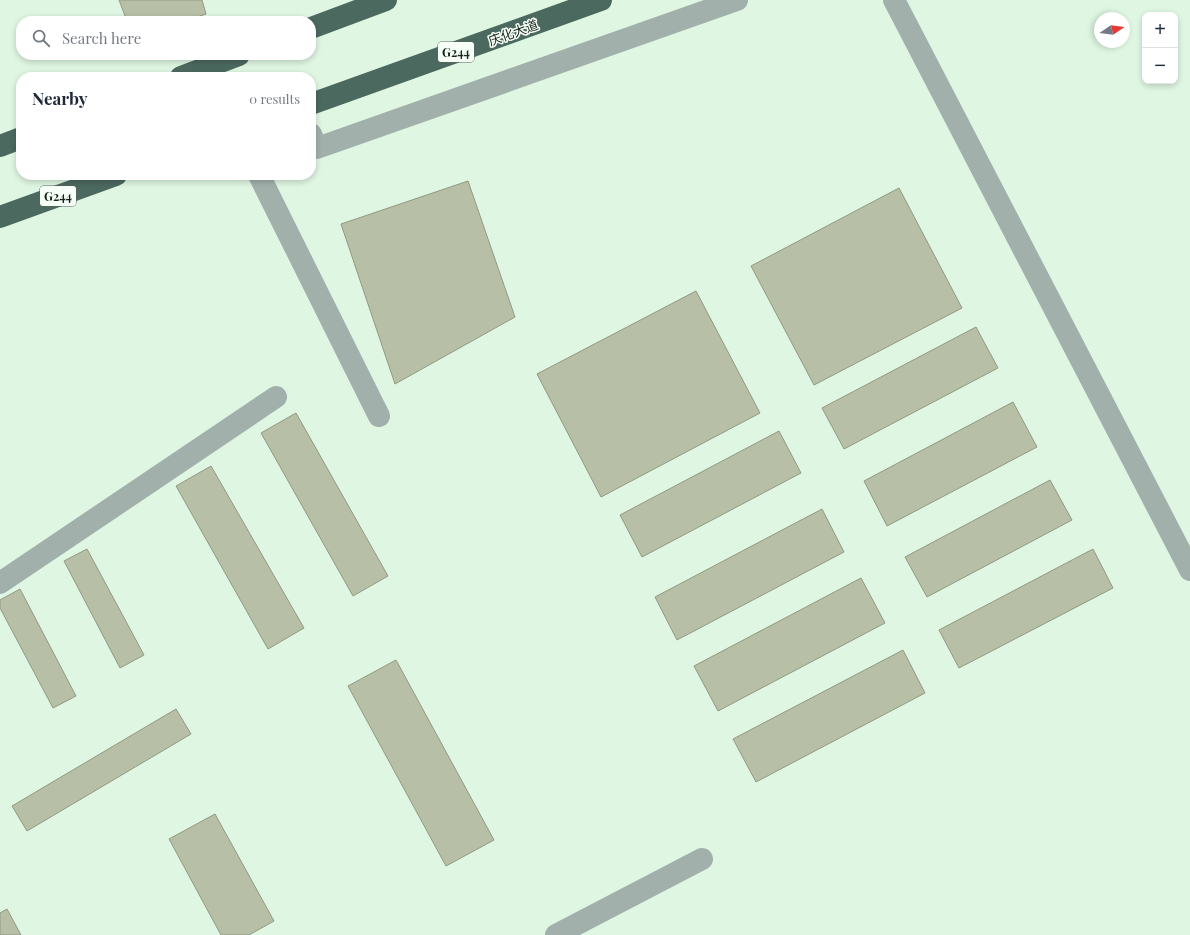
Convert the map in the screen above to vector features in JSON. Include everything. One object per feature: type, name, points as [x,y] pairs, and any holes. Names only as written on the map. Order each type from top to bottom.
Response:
[{"type":"highway","points":[[316,26],[362,4],[386,0]]},
{"type":"highway","name":"庆化大道","points":[[316,102],[601,0]]},
{"type":"highway","points":[[194,72],[226,60]]},
{"type":"highway","points":[[0,146],[16,140]]},
{"type":"highway","name":"G244","points":[[0,217],[102,180]]},
{"type":"street","points":[[316,146],[317,148],[738,0]]},
{"type":"street","points":[[894,0],[1190,570]]},
{"type":"street","points":[[261,180],[379,416]]},
{"type":"street","points":[[0,584],[276,398]]},
{"type":"street","points":[[556,935],[702,859]]},
{"type":"building","points":[[119,0],[202,0],[206,14],[200,16],[125,16]]},
{"type":"building","points":[[468,181],[515,317],[395,384],[341,224]]},
{"type":"building","points":[[899,188],[962,308],[814,385],[751,266]]},
{"type":"building","points":[[696,291],[760,413],[601,497],[537,374]]},
{"type":"building","points":[[976,327],[998,368],[844,449],[822,408]]},
{"type":"building","points":[[1013,402],[1037,447],[887,526],[864,481]]},
{"type":"building","points":[[296,413],[388,576],[353,596],[261,433]]},
{"type":"building","points":[[779,431],[801,473],[642,557],[620,515]]},
{"type":"building","points":[[211,466],[304,628],[268,649],[176,486]]},
{"type":"building","points":[[1050,480],[1072,520],[927,597],[905,557]]},
{"type":"building","points":[[822,509],[844,552],[677,640],[655,597]]},
{"type":"building","points":[[87,549],[144,655],[120,668],[64,561]]},
{"type":"building","points":[[1093,549],[1113,588],[959,668],[939,630]]},
{"type":"building","points":[[861,578],[885,623],[718,711],[694,666]]},
{"type":"building","points":[[20,589],[76,696],[53,708],[0,608],[0,600]]},
{"type":"building","points":[[903,650],[925,693],[756,782],[733,739]]},
{"type":"building","points":[[396,660],[494,840],[446,866],[348,686]]},
{"type":"building","points":[[176,709],[191,734],[27,831],[12,806]]},
{"type":"building","points":[[215,814],[274,921],[249,935],[221,935],[169,839]]},
{"type":"building","points":[[7,909],[21,935],[0,935],[0,913]]}]
